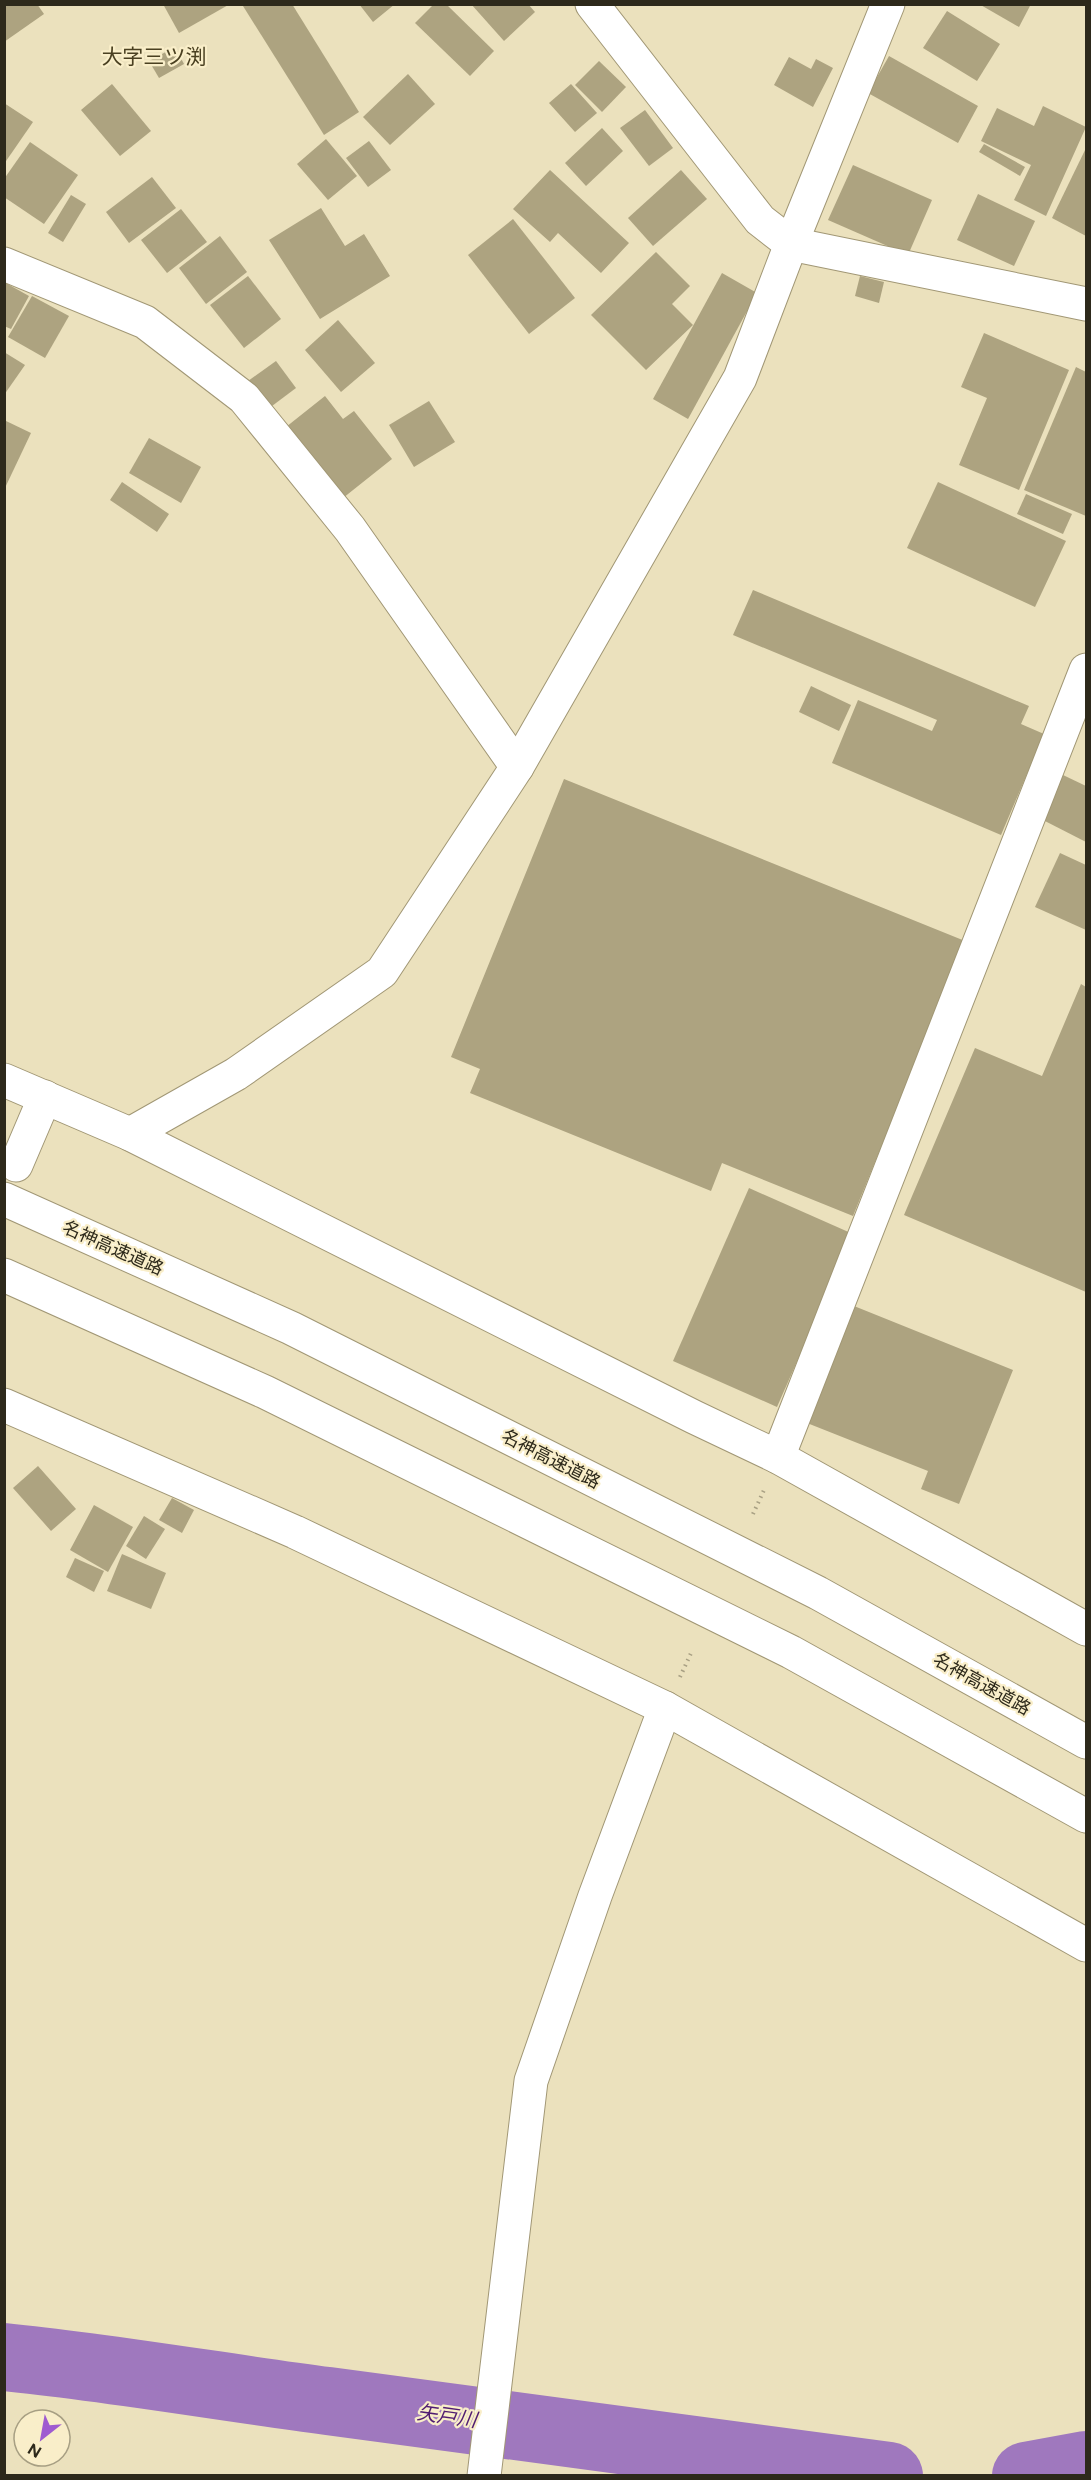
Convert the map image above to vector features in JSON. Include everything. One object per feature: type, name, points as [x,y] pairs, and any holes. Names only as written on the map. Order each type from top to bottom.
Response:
[{"type":"main road","points":[[592,4],[760,220],[791,244],[1086,304]]},
{"type":"main road","points":[[130,1134],[236,1074],[382,972],[517,767],[740,378],[791,244],[888,4]]},
{"type":"main road","points":[[4,264],[145,322],[244,398],[350,529],[517,767]]},
{"type":"main road","points":[[778,1457],[1086,670]]},
{"type":"main road","points":[[4,1080],[130,1134],[694,1418],[778,1457],[1086,1629]]},
{"type":"main road","points":[[16,1165],[45,1097]]},
{"type":"main road","name":"名神高速道路","points":[[4,1199],[301,1333],[818,1593],[1086,1742]]},
{"type":"main road","points":[[4,1275],[265,1392],[791,1652],[1086,1816]]},
{"type":"main road","points":[[4,1405],[295,1532],[665,1708],[1086,1945]]},
{"type":"main road","points":[[484,2475],[531,2081],[595,1896],[665,1708]]},
{"type":"building","points":[[4,4],[37,4],[44,14],[4,42]]},
{"type":"building","points":[[163,4],[230,4],[179,33]]},
{"type":"building","points":[[246,4],[292,4],[359,112],[324,135],[243,6]]},
{"type":"building","points":[[359,4],[395,4],[373,22]]},
{"type":"building","points":[[434,4],[446,4],[494,51],[470,76],[415,23]]},
{"type":"building","points":[[471,4],[528,4],[535,12],[504,41]]},
{"type":"building","points":[[979,4],[1031,4],[1019,27]]},
{"type":"building","points":[[947,11],[1000,44],[977,81],[923,48]]},
{"type":"building","points":[[175,47],[184,64],[159,78],[149,61]]},
{"type":"building","points":[[889,56],[978,106],[958,143],[868,93]]},
{"type":"building","points":[[789,57],[811,69],[816,59],[833,68],[813,107],[774,85]]},
{"type":"building","points":[[599,61],[626,87],[602,112],[575,85]]},
{"type":"building","points":[[408,74],[435,104],[390,145],[363,117]]},
{"type":"building","points":[[112,84],[151,131],[120,156],[81,110]]},
{"type":"building","points":[[571,84],[597,113],[575,132],[549,103]]},
{"type":"building","points":[[4,103],[33,122],[4,164]]},
{"type":"building","points":[[1043,106],[1086,127],[1046,216],[1014,200],[1031,165],[981,141],[997,108],[1034,126]]},
{"type":"building","points":[[645,110],[673,148],[649,166],[620,128]]},
{"type":"building","points":[[602,128],[623,151],[586,186],[565,163]]},
{"type":"building","points":[[326,139],[357,176],[328,200],[297,164]]},
{"type":"building","points":[[369,141],[391,170],[368,187],[346,158]]},
{"type":"building","points":[[30,142],[78,175],[44,224],[4,197],[4,179]]},
{"type":"building","points":[[984,144],[1025,167],[1020,176],[979,152]]},
{"type":"building","points":[[1086,148],[1086,236],[1052,218]]},
{"type":"building","points":[[853,165],[932,200],[908,255],[828,220]]},
{"type":"building","points":[[550,170],[629,243],[601,273],[558,233],[550,242],[513,209]]},
{"type":"building","points":[[681,170],[707,199],[653,246],[628,218]]},
{"type":"building","points":[[152,177],[176,208],[129,243],[106,212]]},
{"type":"building","points":[[978,194],[1035,221],[1014,266],[957,240]]},
{"type":"building","points":[[71,195],[86,204],[63,242],[48,233]]},
{"type":"building","points":[[321,208],[345,246],[364,234],[390,276],[320,319],[269,240]]},
{"type":"building","points":[[181,209],[207,242],[167,273],[141,240]]},
{"type":"building","points":[[513,219],[575,298],[529,334],[468,255]]},
{"type":"building","points":[[220,236],[247,272],[206,304],[179,268]]},
{"type":"building","points":[[656,252],[690,286],[672,304],[693,325],[646,370],[591,315]]},
{"type":"building","points":[[722,273],[757,293],[688,419],[653,399]]},
{"type":"building","points":[[248,276],[281,319],[244,348],[210,305]]},
{"type":"building","points":[[860,276],[884,282],[879,303],[855,296]]},
{"type":"building","points":[[4,282],[29,296],[11,329],[4,326]]},
{"type":"building","points":[[32,296],[69,316],[45,358],[8,337]]},
{"type":"building","points":[[338,320],[375,363],[341,392],[305,350]]},
{"type":"building","points":[[984,333],[1069,370],[1019,490],[959,465],[987,398],[961,387]]},
{"type":"building","points":[[4,352],[25,365],[4,395]]},
{"type":"building","points":[[276,361],[296,388],[268,409],[248,381]]},
{"type":"building","points":[[1076,367],[1086,372],[1086,516],[1024,490]]},
{"type":"building","points":[[325,396],[343,419],[354,411],[392,459],[343,498],[286,427]]},
{"type":"building","points":[[429,401],[455,442],[414,467],[389,425]]},
{"type":"building","points":[[4,420],[31,433],[4,490]]},
{"type":"building","points":[[149,438],[201,467],[181,503],[129,473]]},
{"type":"building","points":[[122,482],[169,514],[157,532],[110,500]]},
{"type":"building","points":[[938,482],[1066,541],[1035,607],[907,548]]},
{"type":"building","points":[[1026,494],[1072,514],[1063,534],[1017,514]]},
{"type":"building","points":[[753,590],[1029,706],[1021,724],[1044,734],[1001,835],[832,763],[858,700],[932,731],[937,720],[733,635]]},
{"type":"building","points":[[811,686],[851,705],[839,731],[799,712]]},
{"type":"building","points":[[1063,775],[1086,786],[1086,842],[1041,819]]},
{"type":"building","points":[[564,779],[965,941],[853,1216],[722,1163],[711,1191],[470,1093],[480,1069],[451,1057]]},
{"type":"building","points":[[1060,853],[1086,865],[1086,930],[1035,907]]},
{"type":"building","points":[[1081,984],[1086,987],[1086,1292],[904,1215],[975,1048],[1042,1076]]},
{"type":"building","points":[[749,1188],[853,1234],[777,1407],[673,1361]]},
{"type":"building","points":[[854,1306],[1013,1370],[959,1504],[921,1489],[928,1471],[807,1423]]},
{"type":"building","points":[[38,1466],[76,1509],[51,1531],[13,1488]]},
{"type":"building","points":[[172,1498],[194,1510],[182,1533],[159,1520]]},
{"type":"building","points":[[94,1505],[133,1527],[108,1572],[70,1550]]},
{"type":"building","points":[[144,1516],[165,1529],[146,1559],[126,1546]]},
{"type":"building","points":[[122,1554],[166,1573],[151,1609],[107,1591]]},
{"type":"building","points":[[75,1558],[104,1571],[94,1592],[66,1577]]},
{"type":"waterway","name":"矢戸川","points":[[4,2357],[889,2476]]},
{"type":"waterway","name":"矢戸川","points":[[1026,2476],[1086,2465]]},
{"type":"district","name":"大字三ツ渕","points":[[154,57]]}]
